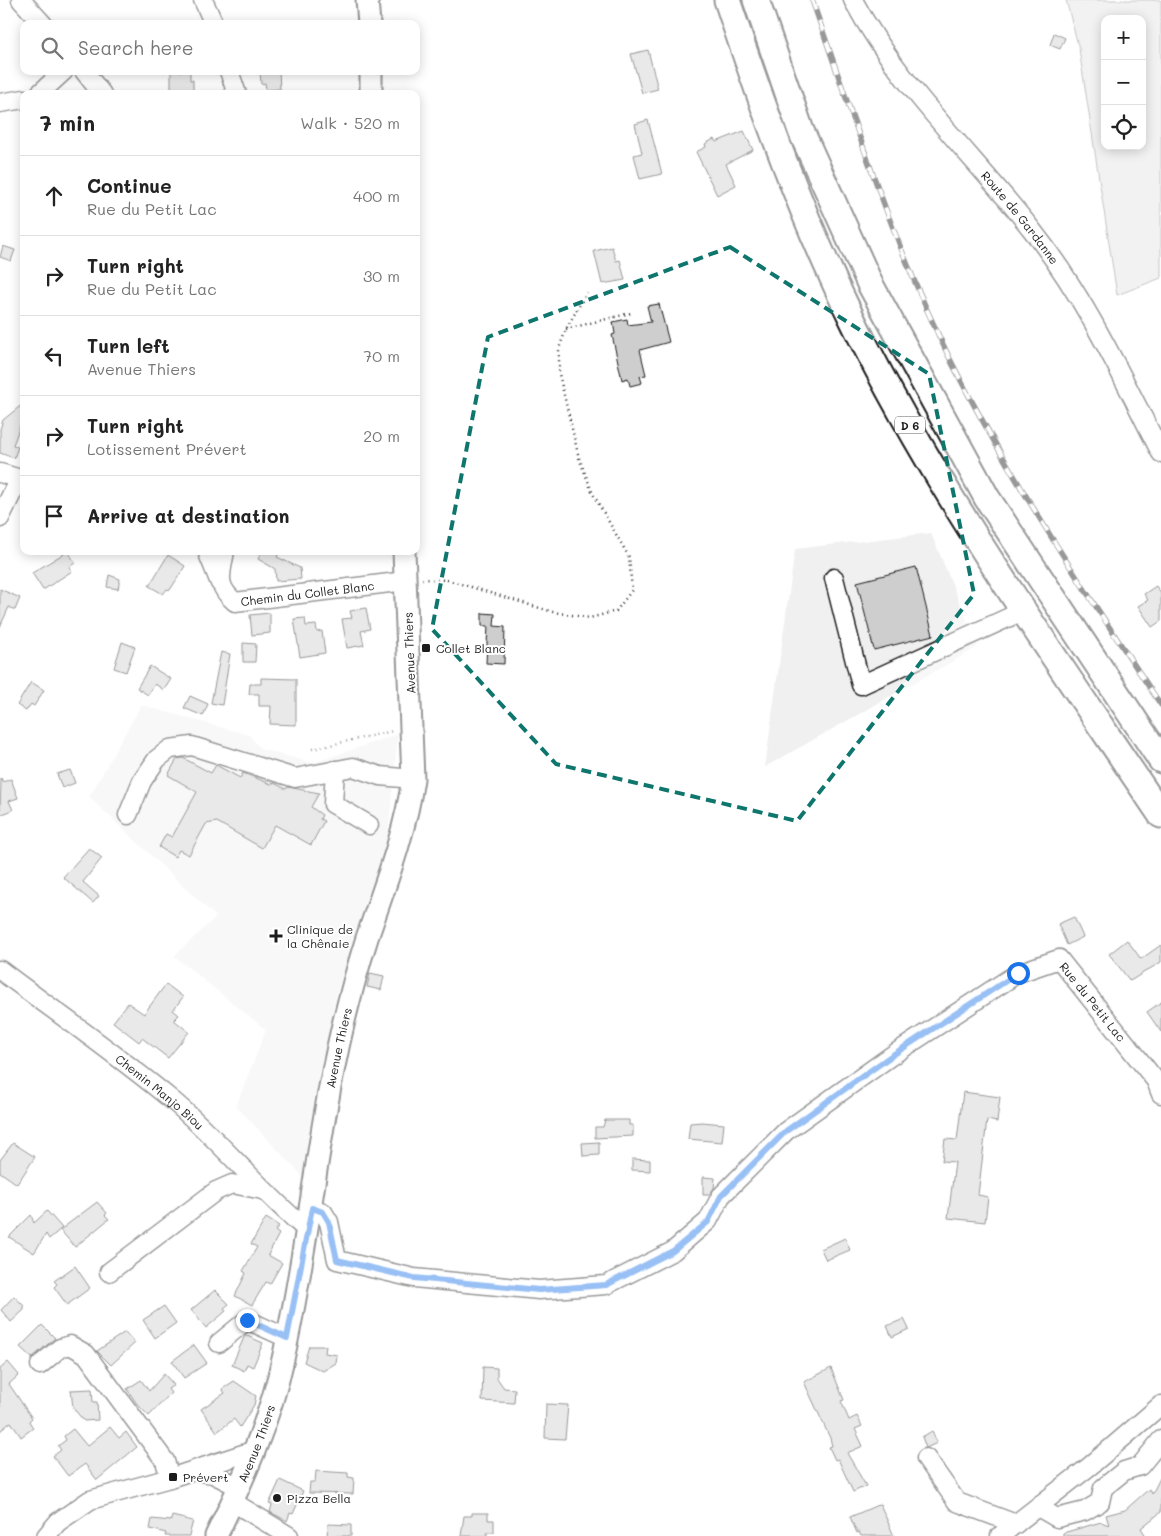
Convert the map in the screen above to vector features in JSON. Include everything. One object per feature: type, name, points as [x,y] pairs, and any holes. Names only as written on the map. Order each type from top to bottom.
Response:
[{"type":"highway","name":"D 6","points":[[727,0],[774,138],[812,233],[855,326],[903,414],[945,485],[1025,610],[1161,815]]},
{"type":"highway","name":"D 6","points":[[756,0],[801,131],[870,284],[987,498],[1161,760]]},
{"type":"main road","points":[[368,0],[369,20]]},
{"type":"main road","points":[[371,75],[372,90]]},
{"type":"main road","name":"Avenue Thiers","points":[[216,1536],[255,1450],[283,1361],[312,1208],[325,1112],[343,1025],[366,940],[408,815],[413,779],[404,555]]},
{"type":"street","points":[[20,0],[39,20]]},
{"type":"street","points":[[203,0],[212,20]]},
{"type":"street","name":"Route de Gardanne","points":[[852,0],[882,49],[909,85],[1033,231],[1070,282],[1095,323],[1161,453]]},
{"type":"street","points":[[43,90],[60,75]]},
{"type":"street","points":[[87,75],[99,90]]},
{"type":"street","points":[[231,75],[236,90]]},
{"type":"street","points":[[0,103],[20,100]]},
{"type":"street","points":[[0,473],[20,479]]},
{"type":"street","points":[[0,518],[20,481]]},
{"type":"street","points":[[209,555],[220,583]]},
{"type":"street","points":[[220,583],[224,555]]},
{"type":"street","points":[[834,578],[860,685],[1025,610]]},
{"type":"street","name":"Chemin du Collet Blanc","points":[[220,583],[235,602],[406,581]]},
{"type":"street","points":[[128,815],[142,781],[156,758],[170,749],[192,746],[295,778],[352,767],[380,776],[413,779]]},
{"type":"street","points":[[335,770],[333,804],[369,825]]},
{"type":"street","name":"Rue du Petit Lac","points":[[312,1208],[323,1212],[329,1222],[337,1260],[414,1278],[539,1290],[606,1285],[673,1251],[708,1222],[721,1196],[794,1125],[891,1056],[1018,973],[1059,959],[1156,1081],[1161,1094]]},
{"type":"street","name":"Chemin Manjo Biou","points":[[0,970],[173,1101],[246,1170],[263,1190],[307,1230]]},
{"type":"street","points":[[109,1272],[216,1191],[232,1184],[263,1190]]},
{"type":"street","points":[[218,1343],[247,1320],[287,1338]]},
{"type":"street","points":[[40,1365],[60,1348],[70,1345],[86,1354],[165,1461],[170,1478]]},
{"type":"street","points":[[1000,1536],[1090,1466],[1161,1405]]},
{"type":"street","points":[[1038,1507],[1057,1518],[1085,1511],[1100,1502],[1103,1488],[1124,1471],[1140,1466],[1161,1440]]},
{"type":"street","points":[[46,1536],[58,1522],[90,1500],[170,1478],[255,1450]]},
{"type":"street","points":[[926,1458],[957,1502],[1016,1524]]},
{"type":"street","points":[[191,1471],[213,1474],[289,1536]]},
{"type":"path","points":[[406,581],[448,580],[552,612],[590,618],[616,612],[632,590],[629,557],[593,494],[579,458],[559,374],[559,349],[566,329],[587,292]]},
{"type":"path","points":[[566,329],[631,313]]},
{"type":"path","points":[[312,749],[412,727]]},
{"type":"highlighted area","points":[[730,247],[929,374],[974,594],[797,821],[556,764],[432,629],[488,337]]},
{"type":"shaded area","points":[[1066,0],[1161,0],[1161,278],[1117,295],[1079,49]]},
{"type":"shaded area","points":[[931,533],[978,647],[765,767],[795,549]]},
{"type":"shaded area","name":"Clinique de la Chênaie","points":[[141,705],[249,735],[261,749],[313,763],[398,734],[387,847],[336,995],[305,1179],[236,1106],[266,1030],[174,956],[216,917],[89,797]]},
{"type":"building","points":[[1054,33],[1065,38],[1060,49],[1050,45]]},
{"type":"building","points":[[648,50],[658,89],[642,93],[631,54]]},
{"type":"building","points":[[171,75],[190,75],[190,80],[193,80],[193,90],[171,89]]},
{"type":"building","points":[[260,75],[279,75],[280,89],[266,90],[265,83],[261,84]]},
{"type":"building","points":[[648,120],[662,174],[640,179],[634,155],[642,153],[635,124]]},
{"type":"building","points":[[744,131],[753,150],[726,164],[736,185],[717,195],[696,152],[706,147],[705,144],[714,139],[716,142]]},
{"type":"building","points":[[3,246],[15,250],[11,261],[0,257]]},
{"type":"building","points":[[612,247],[616,261],[620,260],[625,280],[602,284],[594,251]]},
{"type":"building","points":[[659,304],[669,342],[640,350],[646,375],[640,376],[642,383],[630,386],[628,378],[622,380],[612,335],[615,334],[613,322],[627,319],[628,325],[651,322],[647,306]]},
{"type":"building","points":[[20,406],[20,426],[13,445],[18,447],[14,458],[0,453],[0,429],[3,420]]},
{"type":"building","points":[[61,555],[70,555],[75,563],[69,567],[72,571],[43,590],[32,573]]},
{"type":"building","points":[[168,555],[185,566],[170,590],[167,589],[163,594],[149,586]]},
{"type":"building","points":[[260,555],[278,555],[277,557],[300,568],[301,579],[276,581],[275,569],[258,559]]},
{"type":"building","points":[[916,567],[933,635],[874,650],[857,582]]},
{"type":"building","points":[[109,575],[120,579],[118,589],[107,587]]},
{"type":"building","points":[[1156,586],[1161,594],[1161,621],[1152,627],[1138,606],[1148,600],[1144,594]]},
{"type":"building","points":[[0,589],[20,598],[15,610],[9,607],[0,627]]},
{"type":"building","points":[[366,608],[370,629],[361,631],[364,645],[347,648],[342,619],[352,618],[350,611]]},
{"type":"building","points":[[270,613],[270,633],[252,635],[250,615]]},
{"type":"building","points":[[482,613],[495,614],[494,626],[505,627],[504,664],[486,663],[488,626],[482,626]]},
{"type":"building","points":[[305,618],[306,626],[316,625],[317,632],[322,631],[325,653],[300,657],[294,619]]},
{"type":"building","points":[[122,642],[135,647],[126,672],[114,668]]},
{"type":"building","points":[[243,643],[256,644],[255,662],[243,662]]},
{"type":"building","points":[[221,652],[230,654],[222,705],[211,703]]},
{"type":"building","points":[[150,666],[171,679],[164,690],[155,684],[148,695],[137,688]]},
{"type":"building","points":[[261,678],[296,679],[296,725],[270,724],[271,706],[259,706],[259,694],[249,694],[250,684],[261,684]]},
{"type":"building","points":[[31,682],[44,690],[34,706],[31,704],[26,711],[17,705]]},
{"type":"building","points":[[190,696],[208,704],[203,716],[184,708]]},
{"type":"building","points":[[183,758],[211,773],[216,765],[240,778],[243,773],[286,789],[288,787],[319,793],[311,807],[322,815],[320,819],[324,821],[311,845],[275,825],[262,848],[217,822],[206,824],[189,855],[179,850],[175,857],[159,847],[166,834],[172,837],[197,792],[168,775],[177,759]]},
{"type":"building","points":[[70,770],[75,783],[62,788],[57,774]]},
{"type":"building","points":[[1,778],[3,782],[11,779],[18,798],[9,801],[13,810],[0,815]]},
{"type":"building","points":[[89,848],[102,858],[83,882],[99,896],[93,903],[63,877]]},
{"type":"building","points":[[1074,917],[1083,937],[1067,945],[1058,924]]},
{"type":"building","points":[[1127,940],[1141,959],[1161,945],[1161,962],[1130,981],[1109,954]]},
{"type":"building","points":[[370,973],[384,976],[381,990],[367,987]]},
{"type":"building","points":[[166,984],[183,997],[173,1010],[179,1015],[174,1020],[189,1032],[168,1058],[142,1038],[139,1042],[113,1022],[128,1003],[144,1014]]},
{"type":"building","points":[[1161,1002],[1161,1032],[1147,1012]]},
{"type":"building","points":[[963,1092],[1000,1097],[997,1122],[987,1120],[978,1195],[988,1197],[985,1222],[948,1218],[955,1162],[942,1161],[945,1139],[957,1140]]},
{"type":"building","points":[[605,1120],[629,1120],[629,1125],[633,1125],[633,1136],[595,1138],[595,1127],[603,1127]]},
{"type":"building","points":[[690,1123],[724,1124],[722,1142],[688,1139]]},
{"type":"building","points":[[599,1142],[599,1155],[583,1156],[582,1143]]},
{"type":"building","points":[[13,1143],[35,1157],[17,1184],[0,1172],[0,1160]]},
{"type":"building","points":[[632,1159],[650,1160],[650,1171],[632,1170]]},
{"type":"building","points":[[703,1177],[715,1178],[714,1188],[709,1195],[703,1195]]},
{"type":"building","points":[[97,1202],[107,1213],[105,1215],[109,1219],[75,1247],[60,1230]]},
{"type":"building","points":[[47,1211],[62,1228],[49,1239],[46,1234],[34,1253],[9,1237],[31,1215],[34,1223]]},
{"type":"building","points":[[266,1218],[279,1226],[275,1231],[279,1234],[268,1255],[282,1263],[270,1284],[266,1282],[252,1305],[235,1296],[246,1273],[243,1271],[257,1247],[251,1244]]},
{"type":"building","points":[[845,1238],[850,1250],[826,1260],[821,1249]]},
{"type":"building","points":[[75,1266],[90,1288],[67,1305],[54,1287],[57,1284],[54,1281]]},
{"type":"building","points":[[215,1290],[229,1304],[224,1308],[226,1311],[206,1328],[191,1310]]},
{"type":"building","points":[[14,1296],[24,1306],[24,1310],[11,1322],[1,1310]]},
{"type":"building","points":[[164,1306],[176,1323],[155,1338],[143,1320]]},
{"type":"building","points":[[904,1319],[909,1329],[892,1337],[887,1326]]},
{"type":"building","points":[[42,1325],[55,1338],[32,1358],[20,1347]]},
{"type":"building","points":[[125,1332],[135,1343],[111,1365],[97,1351]]},
{"type":"building","points":[[245,1335],[263,1343],[253,1367],[247,1364],[244,1371],[232,1365]]},
{"type":"building","points":[[194,1345],[207,1363],[184,1378],[172,1361]]},
{"type":"building","points":[[309,1346],[326,1346],[325,1353],[337,1355],[336,1363],[323,1371],[304,1362]]},
{"type":"building","points":[[8,1362],[19,1375],[9,1384],[32,1418],[29,1421],[33,1428],[21,1437],[11,1422],[0,1431],[0,1369]]},
{"type":"building","points":[[483,1367],[497,1368],[497,1378],[504,1388],[515,1389],[514,1403],[482,1401]]},
{"type":"building","points":[[831,1368],[844,1400],[841,1401],[849,1420],[857,1416],[862,1426],[855,1429],[863,1446],[847,1453],[866,1486],[853,1492],[838,1459],[835,1460],[829,1447],[832,1446],[830,1438],[804,1382]]},
{"type":"building","points":[[164,1374],[174,1385],[168,1389],[171,1393],[149,1416],[137,1404],[127,1389],[141,1380],[149,1391]]},
{"type":"building","points":[[234,1381],[256,1396],[254,1405],[240,1427],[234,1419],[217,1432],[201,1409],[225,1393],[222,1389]]},
{"type":"building","points":[[92,1389],[93,1402],[97,1402],[98,1420],[84,1421],[73,1408],[71,1390]]},
{"type":"building","points":[[546,1404],[568,1405],[565,1439],[545,1438]]},
{"type":"building","points":[[110,1427],[119,1438],[126,1432],[137,1447],[97,1480],[85,1464],[68,1476],[53,1456],[61,1450],[58,1446],[66,1440],[64,1436],[73,1429],[87,1446]]},
{"type":"building","points":[[932,1431],[937,1443],[926,1448],[922,1437]]},
{"type":"building","points":[[316,1471],[348,1473],[348,1477],[354,1478],[353,1494],[309,1493],[310,1482],[315,1482]]},
{"type":"building","points":[[1161,1476],[1161,1512],[1141,1528],[1146,1536],[1063,1536],[1063,1533],[1101,1522],[1109,1525],[1106,1515],[1125,1510],[1149,1489],[1152,1494]]},
{"type":"building","points":[[280,1480],[303,1491],[293,1514],[290,1513],[287,1521],[270,1512],[272,1505],[269,1504]]},
{"type":"building","points":[[880,1504],[894,1536],[861,1536],[859,1532],[857,1533],[850,1517]]},
{"type":"building","points":[[472,1513],[488,1513],[488,1520],[494,1520],[494,1532],[487,1532],[487,1536],[461,1536],[464,1516],[472,1516]]},
{"type":"building","points":[[172,1516],[193,1521],[189,1536],[165,1536],[166,1533],[150,1529],[152,1519],[171,1521]]},
{"type":"building","points":[[328,1524],[351,1525],[351,1536],[327,1536]]},
{"type":"railway","points":[[812,0],[876,184],[931,319],[952,363],[1000,451],[1051,537],[1161,705]]},
{"type":"place","name":"Collet Blanc","points":[[426,648]]},
{"type":"place","name":"Clinique de la Chênaie","points":[[276,936]]},
{"type":"place","name":"Prévert","points":[[173,1477]]},
{"type":"place","name":"Pizza Bella","points":[[277,1498]]},
{"type":"route","points":[[247,1320],[270,1332],[287,1338],[312,1208],[323,1212],[329,1222],[337,1260],[414,1278],[539,1290],[606,1285],[673,1251],[708,1222],[721,1196],[786,1131],[891,1056],[1018,973]]}]
